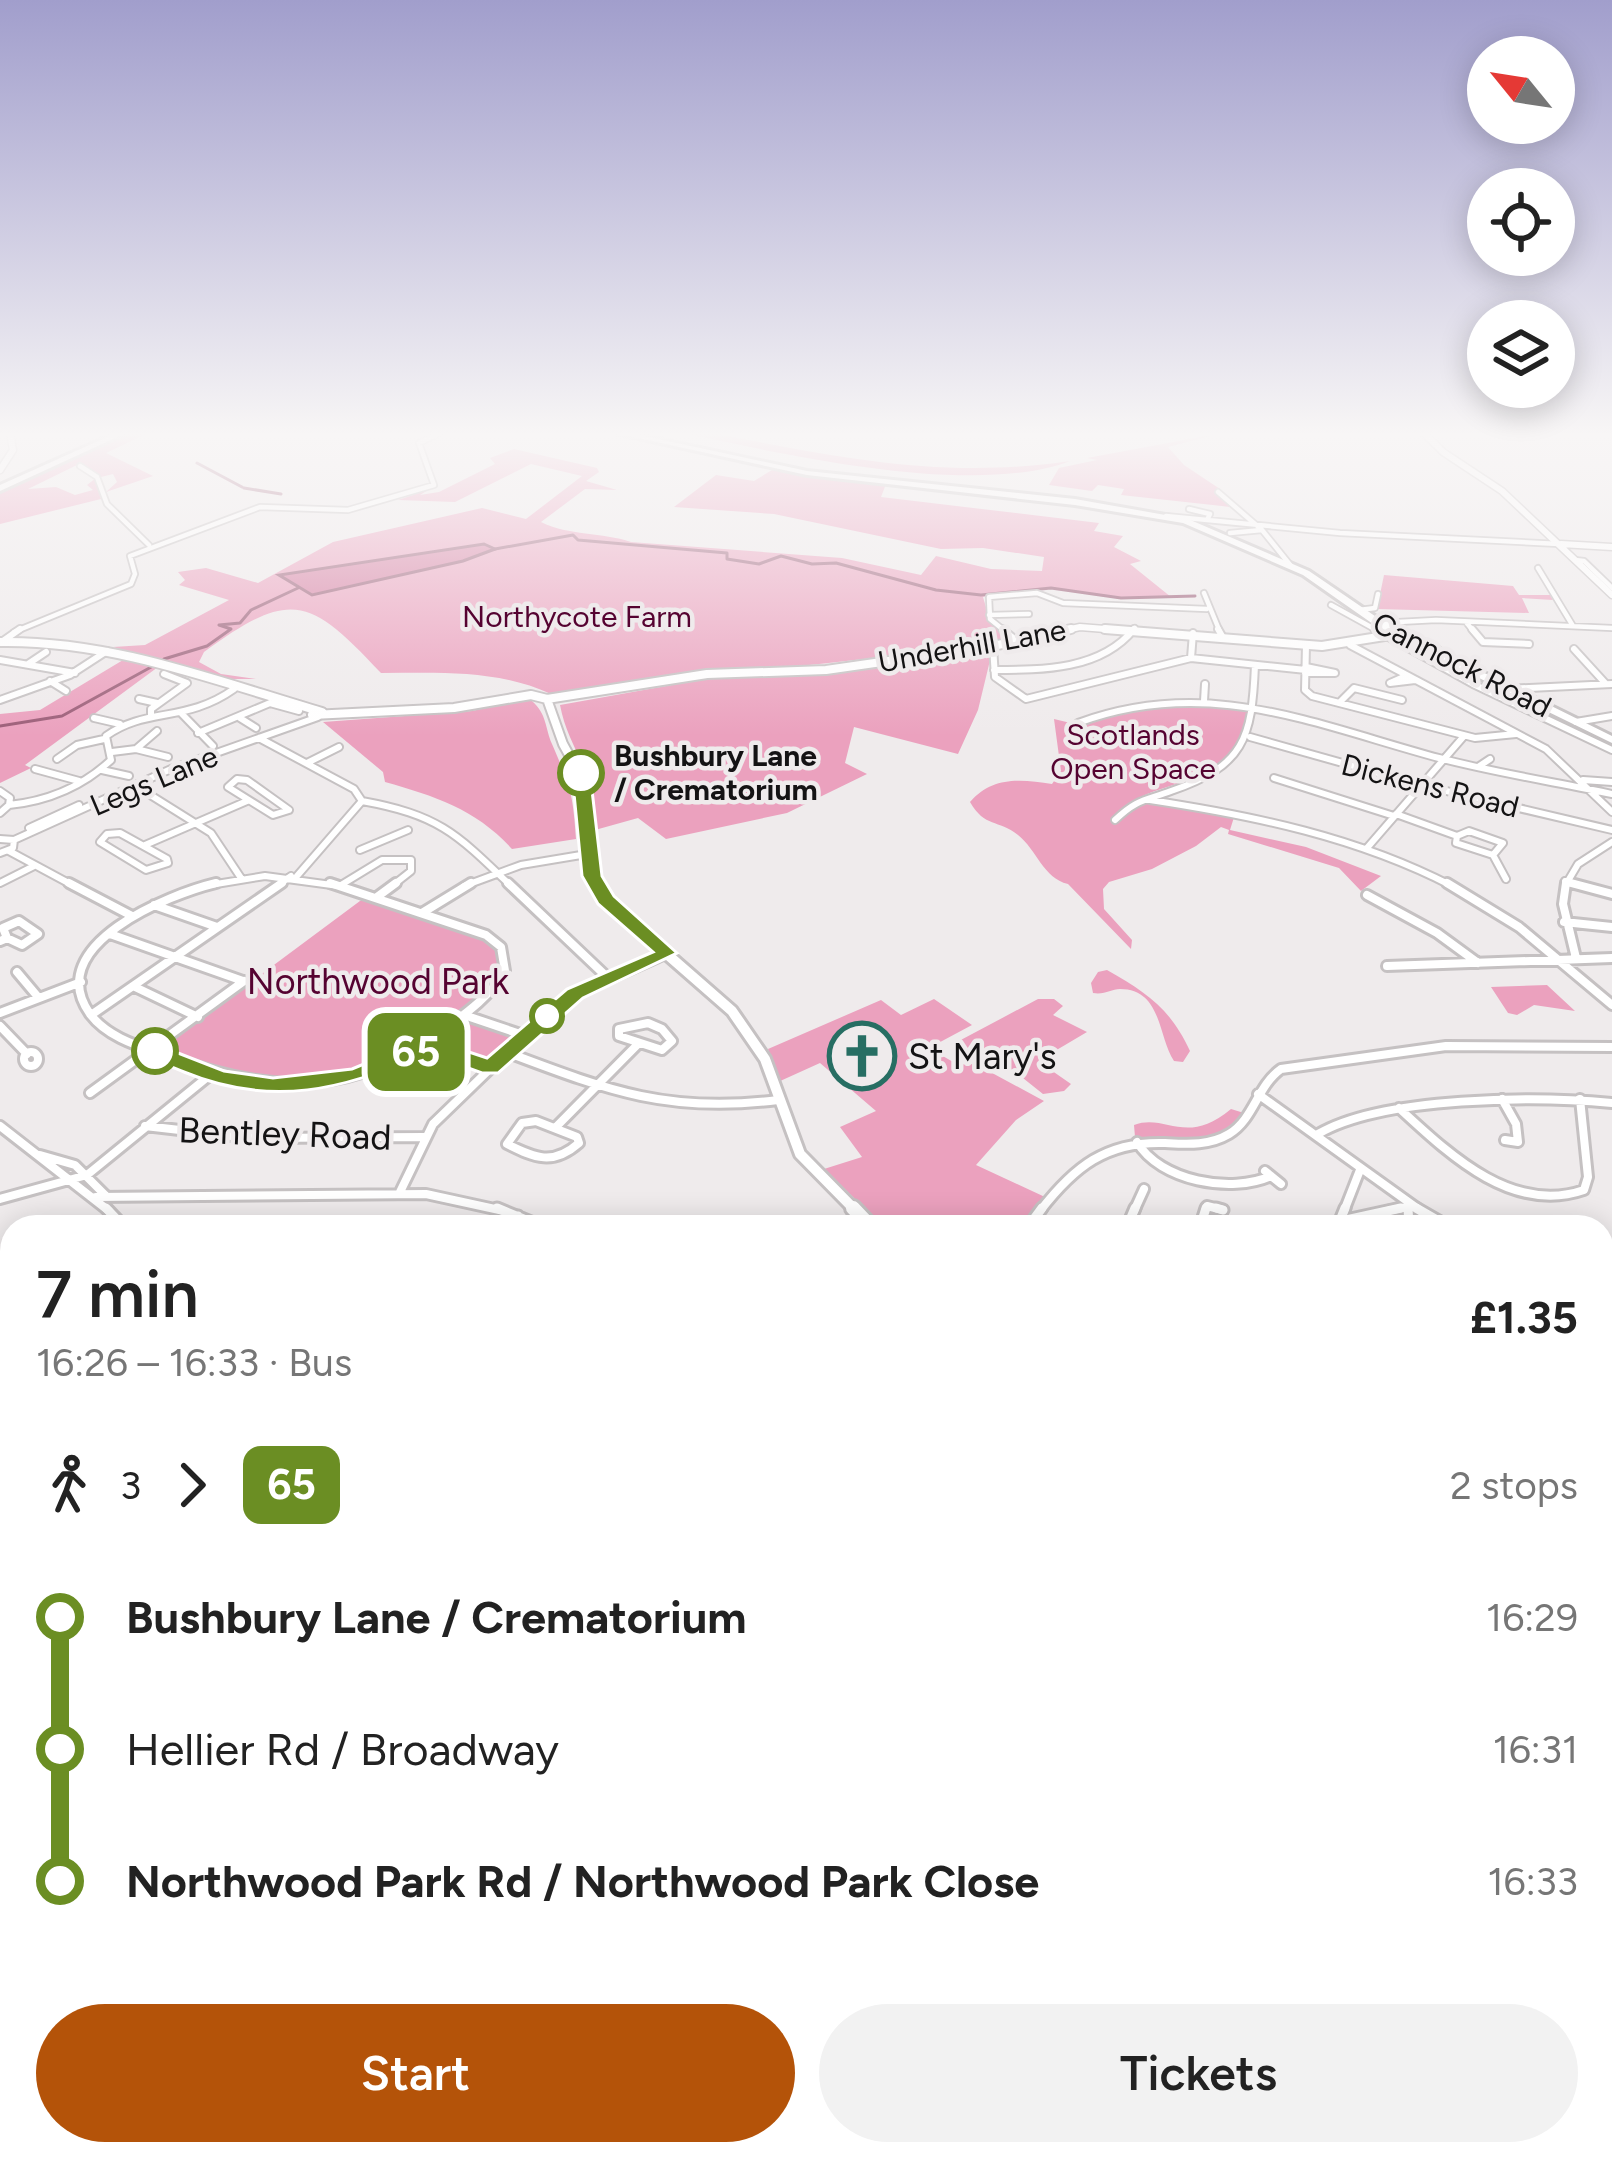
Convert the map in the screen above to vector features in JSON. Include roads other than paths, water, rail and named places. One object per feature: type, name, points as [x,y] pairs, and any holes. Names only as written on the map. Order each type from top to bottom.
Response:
[{"type":"highway","name":"Cannock Road","points":[[1211,534],[1291,566],[1397,634],[1612,740]]},
{"type":"street","points":[[138,534],[149,545]]},
{"type":"street","points":[[2,642],[131,584],[135,574],[130,556],[182,534]]},
{"type":"street","points":[[1265,534],[1291,566]]},
{"type":"street","points":[[1361,534],[1612,547]]},
{"type":"street","points":[[1551,534],[1612,592]]},
{"type":"street","points":[[1538,568],[1573,626]]},
{"type":"street","points":[[1016,641],[988,615],[988,597],[1036,593],[1063,602],[1208,609]]},
{"type":"street","points":[[1204,593],[1222,636]]},
{"type":"street","points":[[1357,610],[1375,608],[1378,594]]},
{"type":"street","name":"Cannock Road","points":[[1330,605],[1383,638],[1612,750]]},
{"type":"street","points":[[988,615],[1029,614]]},
{"type":"street","points":[[1465,620],[1480,640],[1531,644]]},
{"type":"street","points":[[1381,622],[1465,620],[1612,628]]},
{"type":"street","points":[[1381,622],[1441,652],[1437,655]]},
{"type":"street","name":"Underhill Lane","points":[[547,699],[668,678],[812,672],[993,646],[1080,627],[1306,645],[1351,645],[1397,634]]},
{"type":"street","points":[[994,670],[1040,670],[1117,650],[1135,628]]},
{"type":"street","points":[[1191,658],[1193,633]]},
{"type":"street","points":[[2,642],[64,642],[110,650],[314,713]]},
{"type":"street","points":[[1306,645],[1306,693],[1464,736],[1485,740],[1518,734]]},
{"type":"street","points":[[1351,645],[1546,749],[1612,812]]},
{"type":"street","points":[[993,646],[994,670],[1008,691],[1031,700],[1191,658],[1306,670]]},
{"type":"street","points":[[2,699],[74,673],[110,650]]},
{"type":"street","points":[[1574,650],[1609,684]]},
{"type":"street","points":[[26,665],[45,655]]},
{"type":"street","points":[[0,660],[74,673]]},
{"type":"street","points":[[1150,800],[1222,769],[1250,736],[1255,665]]},
{"type":"street","points":[[151,715],[159,703],[185,686],[184,680],[167,676]]},
{"type":"street","points":[[50,681],[63,688]]},
{"type":"street","points":[[1505,689],[1609,684]]},
{"type":"street","points":[[1202,686],[1204,701]]},
{"type":"street","points":[[0,687],[15,693]]},
{"type":"street","points":[[1339,704],[1354,688],[1402,700]]},
{"type":"street","points":[[80,782],[39,770],[84,742],[105,739],[122,724],[208,707],[234,689]]},
{"type":"street","name":"Legs Lane","points":[[14,840],[135,786],[295,725],[314,713],[345,716],[477,706],[531,694],[547,699]]},
{"type":"street","points":[[2,699],[18,705]]},
{"type":"street","points":[[139,699],[159,703]]},
{"type":"street","points":[[547,699],[585,784],[587,854],[605,900],[742,1024],[764,1059],[800,1154],[858,1215]]},
{"type":"street","points":[[198,733],[270,704],[314,713]]},
{"type":"street","points":[[1078,723],[1138,704],[1254,705],[1444,759],[1612,794]]},
{"type":"street","points":[[182,714],[212,744]]},
{"type":"street","points":[[1575,722],[1612,716]]},
{"type":"street","points":[[94,718],[122,724]]},
{"type":"street","points":[[239,718],[258,726]]},
{"type":"street","points":[[276,732],[284,749]]},
{"type":"street","points":[[136,749],[155,733]]},
{"type":"street","name":"Dickens Road","points":[[1250,736],[1421,785],[1612,830]]},
{"type":"street","points":[[1367,848],[1464,736]]},
{"type":"street","points":[[259,738],[358,791],[362,801]]},
{"type":"street","points":[[105,739],[112,752]]},
{"type":"street","points":[[305,763],[339,747]]},
{"type":"street","points":[[0,813],[80,782],[100,770],[112,752],[136,749],[165,755]]},
{"type":"street","points":[[57,759],[74,757]]},
{"type":"street","points":[[1478,767],[1490,758]]},
{"type":"street","points":[[100,770],[122,777]]},
{"type":"street","points":[[247,780],[290,808],[273,815],[248,801],[228,784],[247,780]]},
{"type":"street","points":[[1581,780],[1612,782]]},
{"type":"street","points":[[1274,782],[1457,836],[1469,831],[1503,843],[1493,855]]},
{"type":"street","points":[[135,786],[199,821],[233,855],[241,878]]},
{"type":"street","points":[[0,791],[10,798],[9,806]]},
{"type":"street","points":[[45,799],[67,810]]},
{"type":"street","points":[[1115,820],[1137,799],[1150,800],[1276,820],[1367,848],[1469,894],[1560,959],[1612,1005]]},
{"type":"street","points":[[144,846],[248,801]]},
{"type":"street","points":[[92,1015],[294,876],[362,801],[377,801],[451,828],[607,977]]},
{"type":"street","points":[[29,828],[79,805]]},
{"type":"street","points":[[360,850],[400,831]]},
{"type":"street","points":[[120,832],[144,846],[168,863],[146,870],[99,839],[120,832]]},
{"type":"street","points":[[1457,836],[1456,843],[1493,855],[1506,879]]},
{"type":"street","points":[[0,839],[14,840],[16,845],[4,852]]},
{"type":"street","points":[[1576,958],[1564,922],[1565,880],[1585,858],[1612,842]]},
{"type":"street","points":[[370,848],[380,860]]},
{"type":"street","points":[[4,852],[132,916]]},
{"type":"street","points":[[421,913],[456,888],[494,872],[587,854]]},
{"type":"street","points":[[341,885],[380,860],[406,857],[414,867],[376,898]]},
{"type":"street","points":[[0,883],[35,866]]},
{"type":"street","points":[[294,876],[341,885],[486,935],[507,959],[497,985],[427,1045],[377,1070],[310,1085],[246,1084],[211,1074],[105,1028],[92,1015],[81,982],[93,952],[109,933],[153,904],[193,888],[241,878],[294,876]]},
{"type":"street","points":[[1565,880],[1612,894]]},
{"type":"street","points":[[1367,895],[1437,933],[1479,964]]},
{"type":"street","points":[[153,904],[218,927]]},
{"type":"street","points":[[19,921],[38,934],[22,945],[4,939],[3,928],[19,921]]},
{"type":"street","points":[[1564,922],[1612,927]]},
{"type":"street","points":[[90,1093],[244,981],[109,933]]},
{"type":"street","points":[[400,1192],[425,1137],[449,1105],[506,1052],[575,994],[667,953]]},
{"type":"street","points":[[1388,966],[1612,958]]},
{"type":"street","points":[[17,972],[38,998]]},
{"type":"street","points":[[0,1013],[81,982]]},
{"type":"street","points":[[133,986],[198,1017]]},
{"type":"street","points":[[464,1015],[524,1036]]},
{"type":"street","points":[[650,1024],[672,1038],[662,1050],[639,1043],[619,1036],[619,1029],[650,1024]]},
{"type":"street","points":[[0,1025],[27,1054]]},
{"type":"street","points":[[555,1128],[639,1043]]},
{"type":"street","points":[[1038,1215],[1082,1161],[1105,1149],[1137,1142],[1183,1144],[1222,1138],[1242,1124],[1267,1079],[1281,1069],[1381,1052],[1517,1043],[1612,1047]]},
{"type":"street","points":[[427,1045],[490,1068]]},
{"type":"street","points":[[506,1052],[669,1108],[720,1109],[778,1100]]},
{"type":"street","points":[[0,1199],[87,1175],[211,1074]]},
{"type":"street","points":[[1258,1094],[1424,1215]]},
{"type":"street","points":[[1318,1134],[1399,1108],[1501,1097],[1612,1102]]},
{"type":"street","points":[[1501,1097],[1516,1124],[1517,1146],[1505,1140]]},
{"type":"street","points":[[1399,1108],[1491,1179],[1529,1196],[1559,1200],[1584,1190],[1588,1177],[1580,1099]]},
{"type":"street","points":[[526,1121],[555,1128],[579,1141],[559,1162],[506,1141],[526,1121]]},
{"type":"street","points":[[0,1126],[74,1182],[101,1196],[400,1192],[463,1199],[516,1215]]},
{"type":"street","name":"Bentley Road","points":[[145,1126],[191,1136],[425,1137]]},
{"type":"street","points":[[1137,1142],[1147,1159],[1250,1186],[1268,1174],[1281,1184]]},
{"type":"street","points":[[33,1152],[68,1162],[87,1175],[112,1215]]},
{"type":"street","points":[[1342,1215],[1360,1170]]},
{"type":"street","points":[[1132,1215],[1144,1189]]},
{"type":"street","points":[[1204,1215],[1207,1206],[1223,1210]]},
{"type":"street","points":[[1366,1215],[1408,1207]]},
{"type":"street","points":[[1408,1207],[1408,1215]]},
{"type":"waterway","points":[[495,549],[573,535],[578,540],[727,553],[727,559],[759,564],[781,556],[812,564],[836,563],[936,590],[981,595],[1051,588],[1121,598],[1195,596]]},
{"type":"waterway","points":[[164,659],[207,646],[231,629],[219,625],[240,623],[251,610],[298,588]]},
{"type":"waterway","points":[[0,726],[62,716],[153,666]]},
{"type":"place","name":"Bushbury Lane / Crematorium","points":[[581,773]]},
{"type":"place","name":"St Mary's","points":[[862,1056]]},
{"type":"park label","name":"Northycote Farm","points":[[577,617]]},
{"type":"park label","name":"Scotlands Open Space","points":[[1133,752]]},
{"type":"park label","name":"Northwood Park","points":[[378,981]]}]
